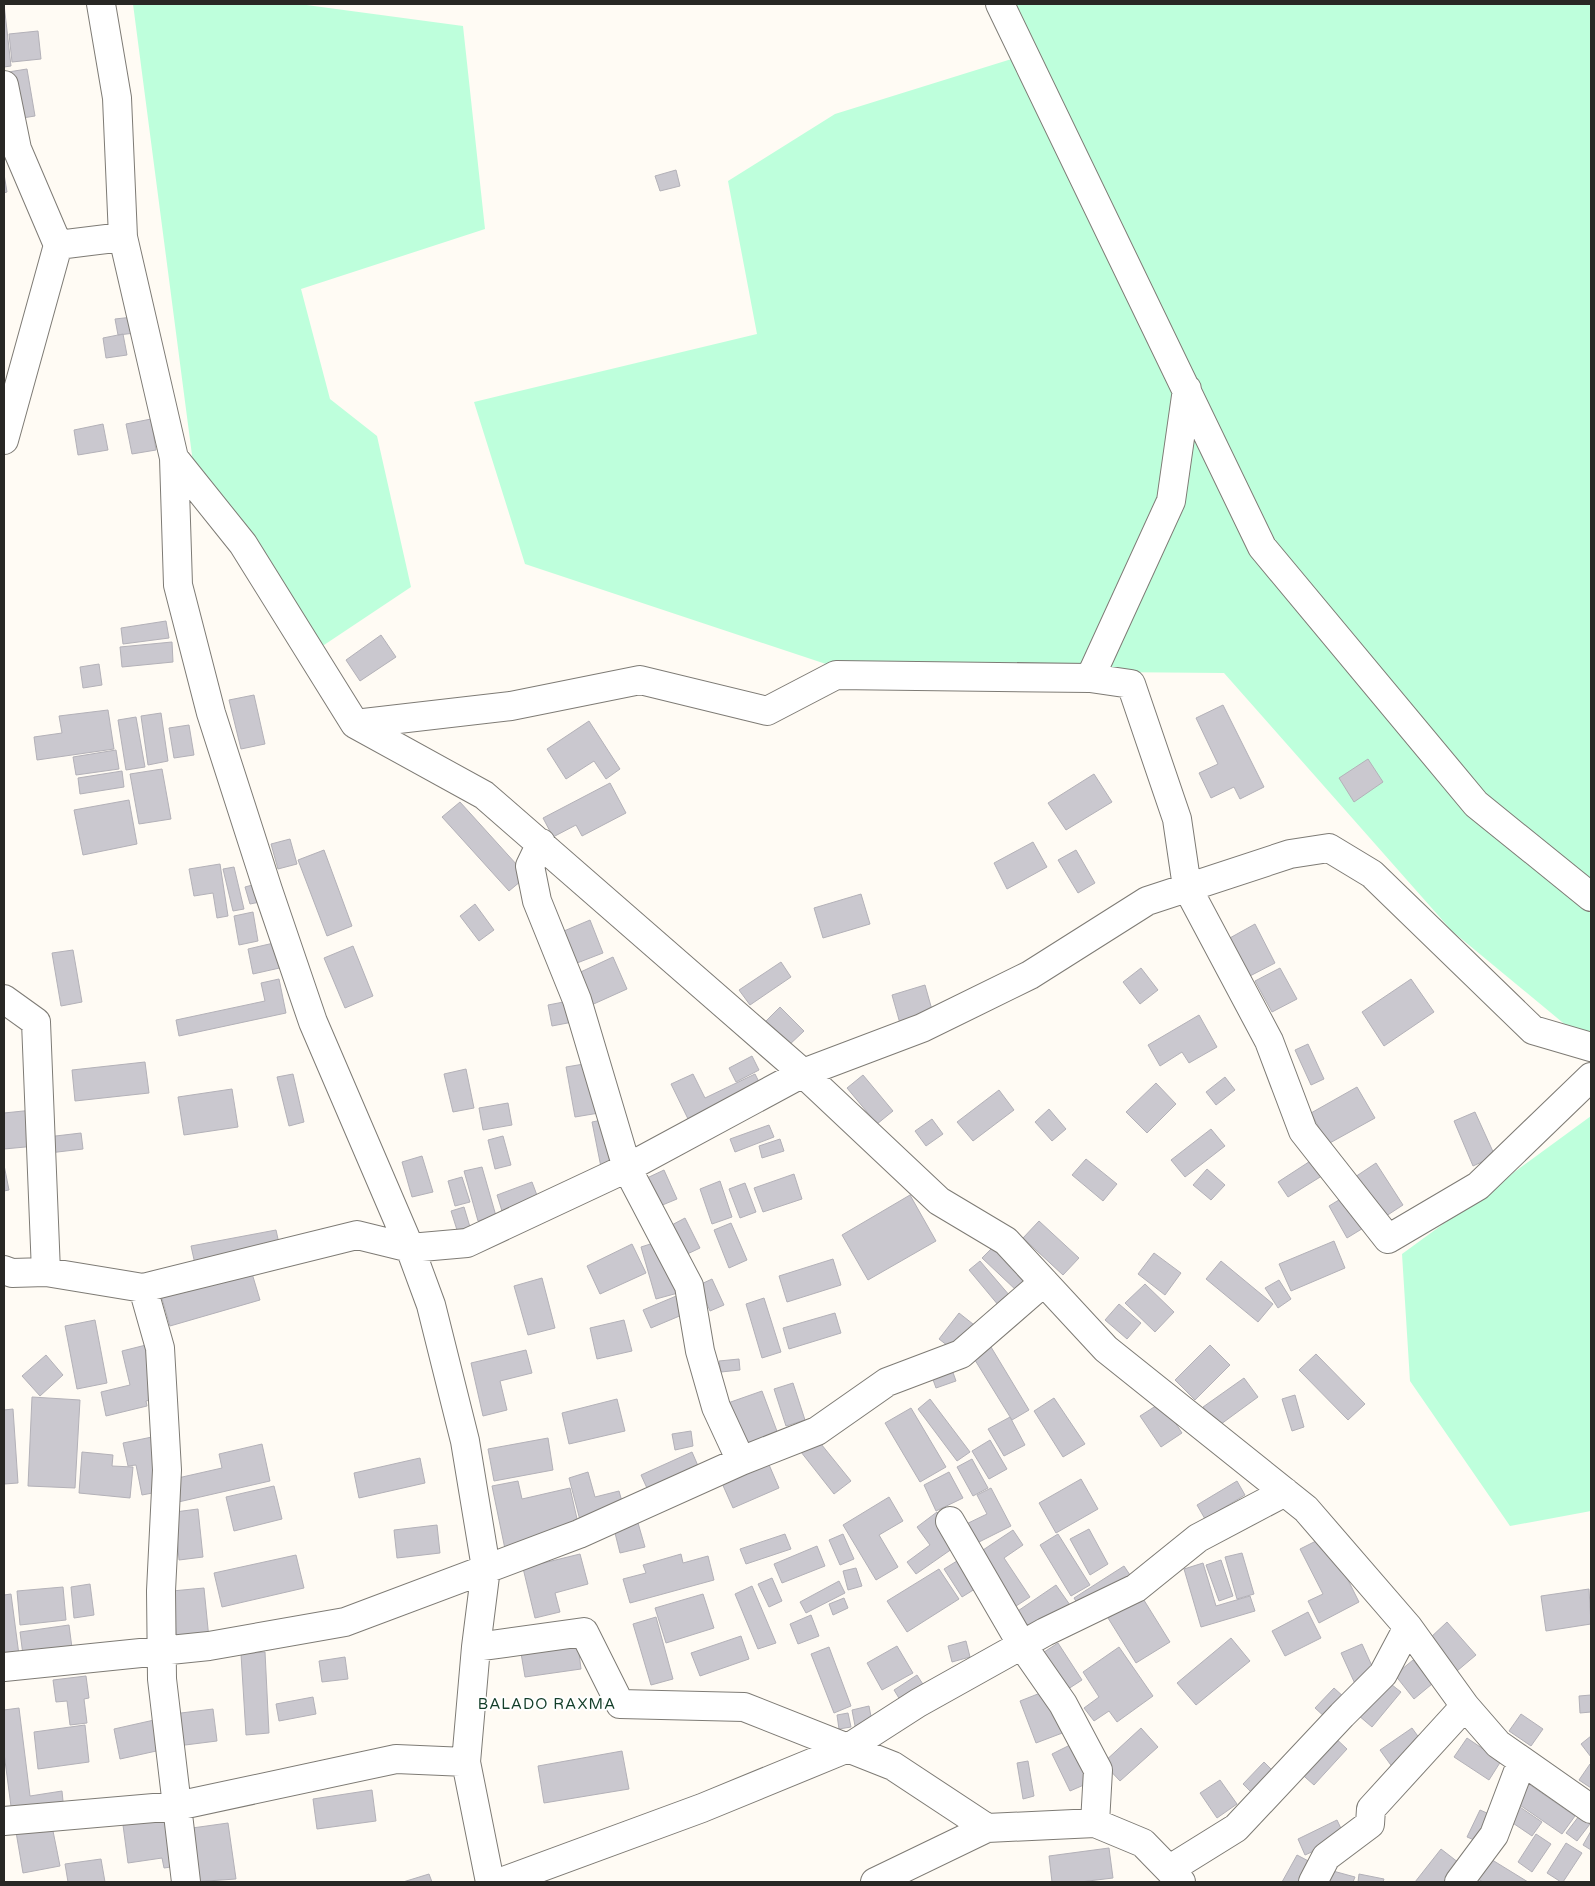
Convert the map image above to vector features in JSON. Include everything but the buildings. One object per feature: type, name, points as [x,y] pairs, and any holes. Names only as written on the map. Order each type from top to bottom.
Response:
[{"type":"street","points":[[101,4],[117,98],[123,237],[174,458],[178,585],[211,713],[313,1022],[410,1248],[431,1305],[465,1441],[486,1568],[476,1647],[466,1762],[490,1882]]},
{"type":"street","points":[[1000,4],[1262,547],[1476,804],[1591,897]]},
{"type":"street","points":[[4,85],[17,150],[58,245],[4,440]]},
{"type":"street","points":[[58,245],[123,237]]},
{"type":"street","points":[[1090,678],[1171,501],[1187,389]]},
{"type":"street","points":[[174,458],[243,544],[355,724],[484,795],[803,1073],[939,1201],[1006,1241],[1106,1349],[1306,1509],[1408,1627],[1465,1706],[1498,1744],[1591,1809]]},
{"type":"street","points":[[355,724],[511,706],[640,680],[767,711],[836,675],[1090,678],[1131,684],[1177,819],[1187,887],[1268,1042],[1303,1131],[1388,1240],[1478,1186],[1591,1077]]},
{"type":"street","points":[[541,843],[530,866],[536,901],[577,1000],[627,1168],[689,1286],[700,1351],[716,1407],[741,1461]]},
{"type":"street","points":[[6,1279],[46,1272],[143,1288],[358,1235],[410,1248],[467,1243],[627,1168],[803,1073],[922,1028],[1030,975],[1147,901],[1290,854],[1329,848],[1372,874],[1533,1030],[1591,1046]]},
{"type":"street","points":[[4,999],[36,1022],[46,1272]]},
{"type":"street","points":[[4,1667],[209,1646],[345,1622],[579,1534],[741,1461],[817,1431],[887,1382],[961,1354],[1044,1282]]},
{"type":"street","points":[[143,1288],[160,1348],[167,1470],[161,1591],[162,1679],[186,1882]]},
{"type":"street","points":[[501,1882],[702,1808],[848,1748],[918,1703],[1022,1645],[1136,1588],[1198,1538],[1285,1492]]},
{"type":"street","points":[[950,1521],[1022,1645],[1063,1704],[1098,1770],[1096,1823]]},
{"type":"street","points":[[875,1882],[987,1828],[1096,1823],[1142,1843],[1175,1876],[1236,1828],[1383,1674],[1408,1627]]},
{"type":"street","points":[[476,1647],[584,1632],[620,1704],[744,1707],[893,1766],[987,1828]]},
{"type":"street","points":[[1313,1882],[1326,1857],[1370,1824],[1371,1810],[1465,1706]]},
{"type":"street","points":[[4,1821],[177,1806],[396,1759],[466,1762]]},
{"type":"street","points":[[1459,1882],[1494,1835],[1522,1760]]},
{"type":"green space","points":[[133,4],[299,4],[463,26],[485,229],[301,289],[330,399],[377,436],[411,587],[318,649],[195,478]]},
{"type":"green space","points":[[1008,4],[1591,4],[1591,1046],[1452,931],[1224,673],[844,670],[525,564],[474,402],[757,334],[728,181],[835,114],[1031,53]]},
{"type":"green space","points":[[1591,1116],[1591,1511],[1510,1526],[1410,1381],[1402,1254]]},
{"type":"district","name":"BALADO RAXMA","points":[[547,1704]]}]
